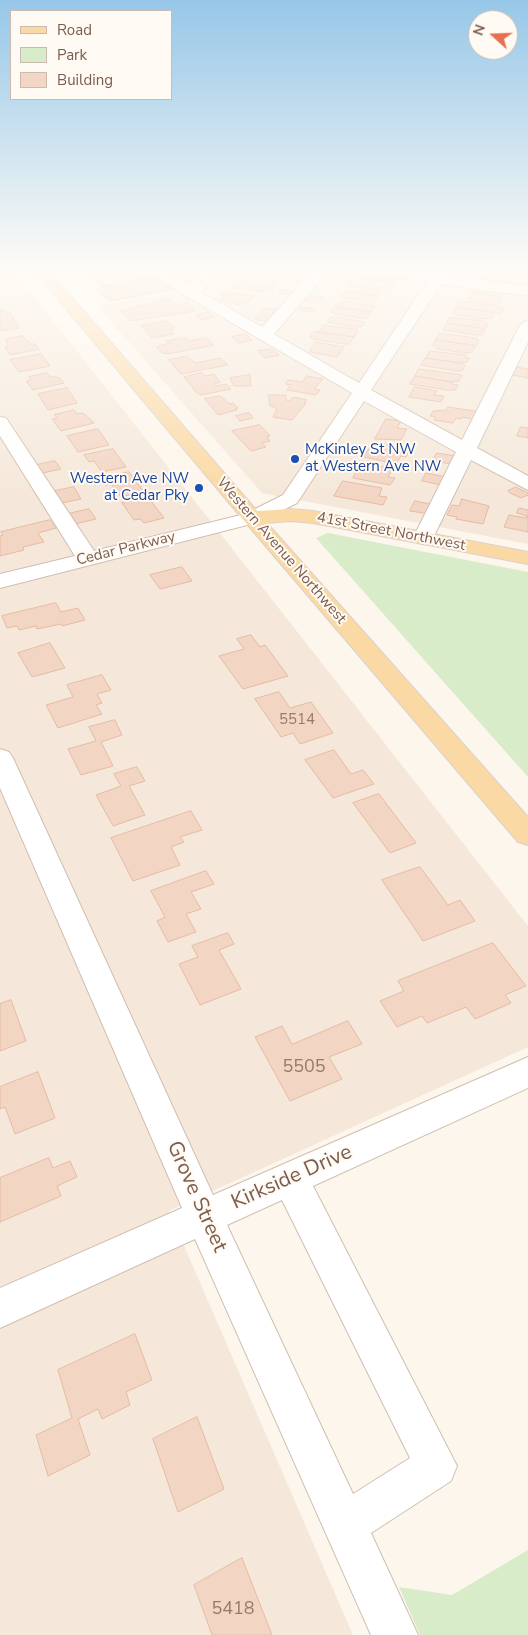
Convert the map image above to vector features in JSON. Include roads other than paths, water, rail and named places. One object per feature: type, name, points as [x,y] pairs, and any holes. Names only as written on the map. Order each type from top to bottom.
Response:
[{"type":"main road","name":"Western Avenue Northwest","points":[[101,341],[528,835]]},
{"type":"main road","name":"41st Street Northwest","points":[[252,518],[307,516],[403,534],[427,530],[528,558]]},
{"type":"street","points":[[275,341],[528,484]]},
{"type":"street","name":"Cedar Parkway","points":[[0,581],[252,518],[290,498],[396,341]]},
{"type":"street","points":[[427,530],[520,341]]},
{"type":"street","points":[[0,422],[88,559]]},
{"type":"street","name":"Grove Street","points":[[0,758],[204,1217],[396,1635]]},
{"type":"street","name":"Kirkside Drive","points":[[0,1308],[528,1072]]},
{"type":"street","points":[[290,1179],[436,1466],[346,1524]]},
{"type":"place","name":"McKinley St NW at Western Ave NW","points":[[295,459]]},
{"type":"place","name":"Western Ave NW at Cedar Pky","points":[[199,488]]}]
